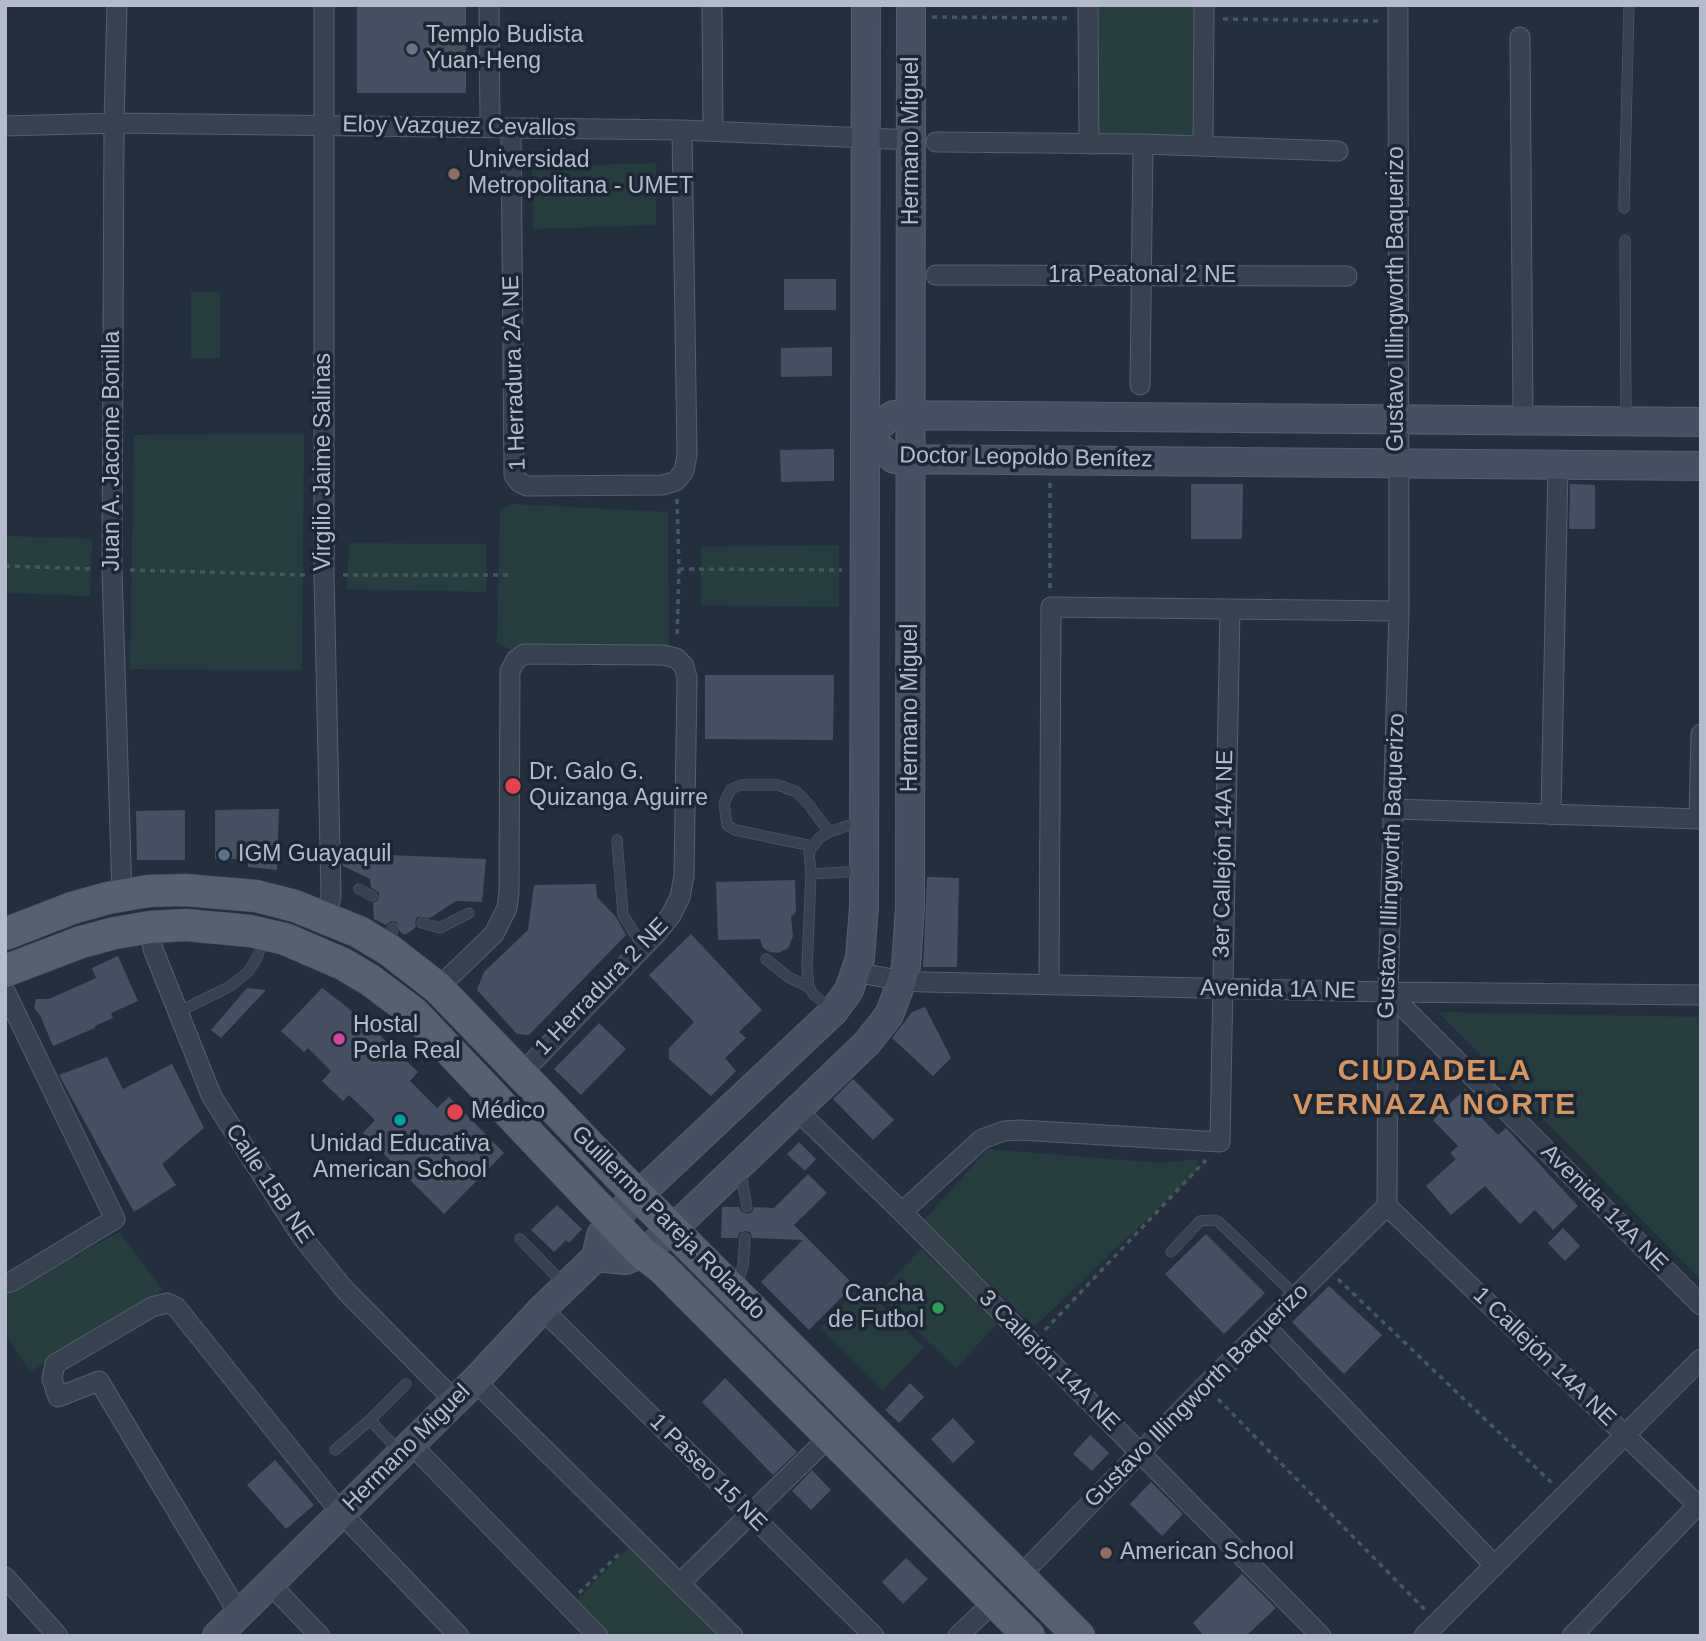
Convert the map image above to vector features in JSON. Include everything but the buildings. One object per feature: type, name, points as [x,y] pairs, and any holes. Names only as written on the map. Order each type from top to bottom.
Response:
[{"type":"main road","name":"Guillermo Pareja Rolando","points":[[5,933],[72,908],[122,896],[148,891],[185,890],[256,896],[295,906],[359,932],[391,939],[640,1196],[1070,1626],[1085,1636]]},
{"type":"main road","name":"Guillermo Pareja Rolando","points":[[5,971],[81,942],[150,927],[186,925],[219,927],[285,939],[370,979],[414,1013],[642,1252],[662,1268],[1030,1636]]},
{"type":"street","name":"Juan A. Jacome Bonilla","points":[[117,5],[112,570],[122,896]]},
{"type":"street","name":"Virgilio Jaime Salinas","points":[[324,5],[324,575],[331,895],[327,918]]},
{"type":"street","points":[[489,5],[490,128]]},
{"type":"street","points":[[712,5],[713,131]]},
{"type":"street","name":"Hermano Miguel","points":[[217,1636],[465,1391],[542,1309],[596,1257],[601,1235],[612,1220],[834,1010],[849,990],[856,972],[862,938],[864,871],[866,5]]},
{"type":"street","name":"Hermano Miguel","points":[[596,1257],[626,1260],[642,1252],[673,1229],[740,1167],[867,1043],[889,1015],[906,966],[910,908],[912,415],[924,141],[911,11]]},
{"type":"street","points":[[1088,11],[1089,144]]},
{"type":"street","points":[[1203,146],[1204,12]]},
{"type":"street","name":"Gustavo Illingworth Baquerizo","points":[[1020,1576],[1387,1206],[1388,992],[1399,611],[1397,13]]},
{"type":"street","points":[[1520,37],[1524,420]]},
{"type":"street","name":"Eloy Vazquez Cevallos","points":[[5,126],[114,123],[682,130],[866,140],[1143,144],[1338,151]]},
{"type":"street","name":"1 Herradura 2A NE","points":[[510,128],[514,475],[519,482],[527,486],[663,485],[676,481]]},
{"type":"street","points":[[676,481],[684,471],[687,455],[682,130]]},
{"type":"street","points":[[1140,385],[1143,144]]},
{"type":"street","name":"1ra Peatonal 2 NE","points":[[936,275],[1348,276]]},
{"type":"street","name":"Doctor Leopoldo Benítez","points":[[1701,422],[893,415],[865,436],[894,459],[1701,466]]},
{"type":"street","points":[[1551,815],[1558,465]]},
{"type":"street","points":[[1049,985],[1051,607],[1399,611]]},
{"type":"street","name":"3er Callejón 14A NE","points":[[1220,1142],[1230,609]]},
{"type":"street","points":[[439,988],[494,934],[507,908],[510,671],[516,660],[524,654],[663,655],[677,658]]},
{"type":"street","name":"1 Herradura 2 NE","points":[[522,1073],[643,947],[671,915],[680,897],[684,876],[687,678],[684,666],[677,658]]},
{"type":"street","points":[[1394,808],[1700,819],[1701,734]]},
{"type":"street","name":"Calle 15B NE","points":[[150,927],[153,949],[212,1097],[303,1237],[345,1290],[634,1538],[733,1636]]},
{"type":"street","name":"Avenida 1A NE","points":[[856,972],[902,981],[1388,992],[1701,995]]},
{"type":"street","points":[[5,991],[115,1219],[11,1282],[5,1283]]},
{"type":"street","name":"Avenida 14A NE","points":[[1388,992],[1701,1305]]},
{"type":"street","name":"3 Callejón 14A NE","points":[[806,1118],[1321,1636]]},
{"type":"street","points":[[902,1212],[982,1139],[1004,1131],[1220,1142]]},
{"type":"street","name":"1 Callejón 14A NE","points":[[1387,1206],[1699,1507]]},
{"type":"street","points":[[239,1614],[99,1381],[58,1397],[52,1379],[55,1364],[152,1307],[167,1303],[176,1307],[341,1513],[458,1636]]},
{"type":"street","name":"1 Paseo 15 NE","points":[[542,1309],[874,1636]]},
{"type":"street","points":[[1266,1327],[1494,1566]]},
{"type":"street","points":[[1431,1629],[1701,1359]]},
{"type":"street","points":[[680,1583],[830,1436]]},
{"type":"street","points":[[406,1449],[598,1636]]},
{"type":"street","points":[[1572,1636],[1699,1507]]},
{"type":"street","points":[[5,1577],[58,1636]]},
{"type":"street","points":[[270,1584],[320,1636]]},
{"type":"street","points":[[958,1636],[995,1601]]},
{"type":"lane","points":[[1624,208],[1629,5]]},
{"type":"lane","points":[[1625,240],[1626,421]]},
{"type":"lane","points":[[812,846],[735,830],[727,825],[724,803],[731,789],[741,785],[778,785],[797,792],[829,832]]},
{"type":"lane","points":[[834,1010],[814,995],[809,987],[809,852],[812,846],[829,832],[864,820]]},
{"type":"lane","points":[[617,840],[623,915],[643,947]]},
{"type":"lane","points":[[811,874],[864,871]]},
{"type":"lane","points":[[359,889],[372,896]]},
{"type":"lane","points":[[422,923],[440,928],[469,913]]},
{"type":"lane","points":[[178,1012],[229,987],[248,972],[257,958],[266,934]]},
{"type":"lane","points":[[766,959],[788,977],[809,987]]},
{"type":"lane","points":[[740,1167],[747,1207]]},
{"type":"lane","points":[[1171,1252],[1200,1221],[1214,1220],[1296,1296]]},
{"type":"lane","points":[[735,1291],[743,1266],[745,1238]]},
{"type":"lane","points":[[520,1239],[566,1286]]},
{"type":"lane","points":[[335,1450],[406,1384]]},
{"type":"lane","points":[[370,1420],[406,1449]]},
{"type":"path","points":[[911,11],[1088,11]]},
{"type":"path","points":[[1204,12],[1397,13]]},
{"type":"path","points":[[1050,460],[1051,607]]},
{"type":"path","points":[[676,481],[679,569],[677,658]]},
{"type":"path","points":[[5,566],[324,575],[510,575]]},
{"type":"path","points":[[679,569],[864,570]]},
{"type":"path","points":[[1032,1344],[1211,1155],[1220,1142]]},
{"type":"path","points":[[1325,1267],[1564,1495]]},
{"type":"path","points":[[1206,1387],[1431,1629]]},
{"type":"path","points":[[568,1605],[634,1538]]},
{"type":"green space","points":[[1087,5],[1195,5],[1195,137],[1088,142]]},
{"type":"green space","points":[[656,163],[656,225],[533,229],[532,167]]},
{"type":"green space","points":[[191,292],[220,292],[220,358],[191,358]]},
{"type":"green space","points":[[304,434],[302,670],[130,669],[134,435]]},
{"type":"green space","points":[[512,504],[668,512],[669,648],[510,649],[497,643],[500,510]]},
{"type":"green space","points":[[5,536],[92,539],[90,596],[5,593]]},
{"type":"green space","points":[[349,543],[486,544],[486,592],[347,589]]},
{"type":"green space","points":[[839,545],[839,607],[701,605],[701,547]]},
{"type":"green space","points":[[1438,1012],[1701,1017],[1701,1280]]},
{"type":"green space","points":[[988,1149],[1161,1163],[1198,1159],[1196,1172],[1034,1327],[924,1220]]},
{"type":"green space","points":[[119,1232],[163,1290],[30,1372],[5,1334],[5,1295]]},
{"type":"green space","name":"Cancha de Futbol","points":[[921,1249],[998,1323],[956,1368],[878,1294]]},
{"type":"green space","points":[[861,1285],[924,1347],[883,1390],[820,1328]]},
{"type":"green space","points":[[634,1542],[718,1627],[709,1636],[603,1636],[572,1605]]},
{"type":"place","name":"Templo Budista Yuan-Heng","points":[[412,49]]},
{"type":"place","name":"Universidad Metropolitana - UMET","points":[[454,174]]},
{"type":"place","name":"Dr. Galo G. Quizanga Aguirre","points":[[513,786]]},
{"type":"place","name":"IGM Guayaquil","points":[[224,855]]},
{"type":"place","name":"Hostal Perla Real","points":[[339,1039]]},
{"type":"place","name":"Médico","points":[[455,1112]]},
{"type":"place","name":"Unidad Educativa American School","points":[[400,1120]]},
{"type":"place","name":"Cancha de Futbol","points":[[938,1308]]},
{"type":"place","name":"American School","points":[[1106,1553]]},
{"type":"district","name":"CIUDADELA VERNAZA NORTE","points":[[1435,1089]]}]
